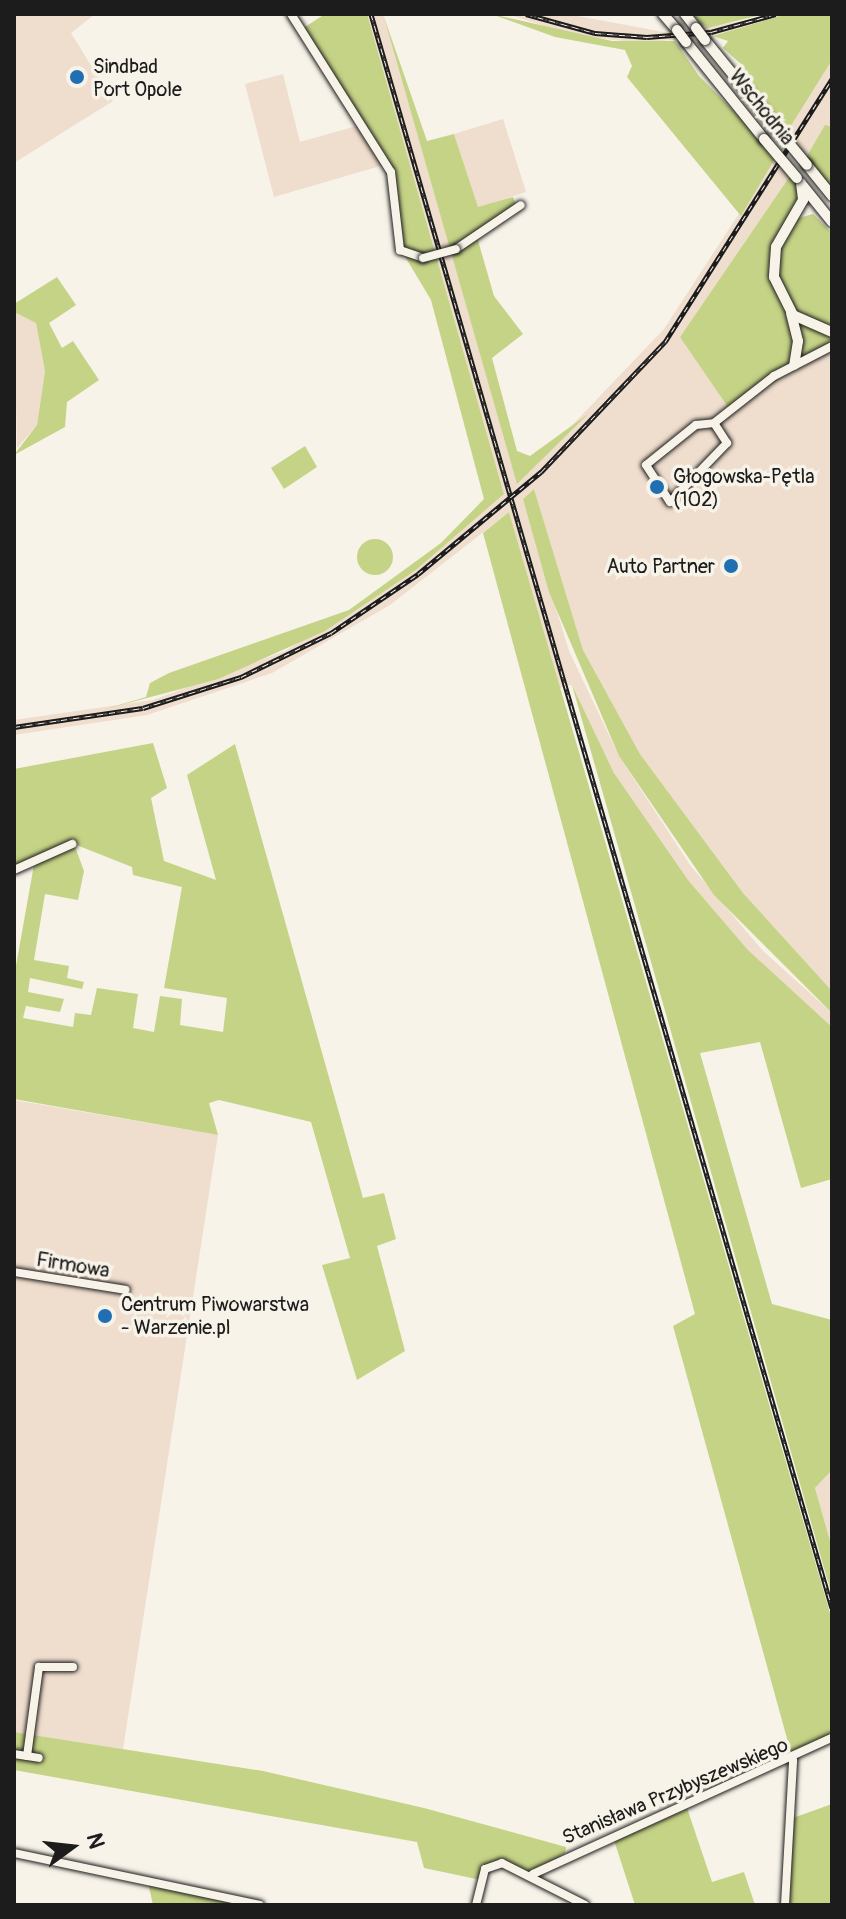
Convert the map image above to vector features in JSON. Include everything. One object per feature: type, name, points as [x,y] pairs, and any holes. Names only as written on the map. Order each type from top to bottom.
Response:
[{"type":"street","points":[[291,14],[391,172],[400,250],[423,258],[456,249],[521,205]]},
{"type":"street","name":"Wschodnia","points":[[663,14],[830,219]]},
{"type":"street","name":"Wschodnia","points":[[685,14],[832,196]]},
{"type":"street","points":[[810,169],[832,177]]},
{"type":"street","points":[[794,365],[798,341],[773,263],[794,220],[799,181]]},
{"type":"street","points":[[794,220],[807,212],[830,219]]},
{"type":"street","points":[[790,311],[832,332]]},
{"type":"street","points":[[714,423],[727,443],[670,502],[646,465],[696,425],[714,423],[794,365],[832,346]]},
{"type":"street","points":[[14,870],[72,844]]},
{"type":"street","name":"Firmowa","points":[[14,1272],[126,1290]]},
{"type":"street","points":[[27,1756],[39,1667],[73,1667]]},
{"type":"street","name":"Stanisława Przybyszewskiego","points":[[533,1874],[565,1853],[793,1760],[832,1738]]},
{"type":"street","points":[[14,1754],[39,1758]]},
{"type":"street","points":[[785,1905],[793,1760]]},
{"type":"street","points":[[14,1853],[260,1905]]},
{"type":"street","points":[[476,1905],[491,1864],[533,1874],[585,1905]]},
{"type":"shaded area","points":[[14,14],[95,14],[71,33],[113,101],[14,163]]},
{"type":"shaded area","points":[[367,14],[383,14],[517,483],[664,329],[777,155],[792,173],[680,337],[757,388],[832,346],[832,991],[743,893],[640,754],[583,650],[534,489],[523,499],[569,651],[619,756],[690,865],[763,951],[832,1013],[832,1027],[748,950],[688,880],[614,773],[572,685],[560,688],[509,512],[390,605],[272,673],[147,715],[14,735],[14,720],[153,700],[285,651],[416,570],[504,494]]},
{"type":"shaded area","points":[[507,14],[567,14],[669,33],[786,14],[716,35],[644,43],[575,36]]},
{"type":"shaded area","points":[[832,60],[832,127],[825,126],[804,161],[784,137]]},
{"type":"shaded area","points":[[283,74],[300,142],[360,125],[387,164],[274,197],[245,84]]},
{"type":"shaded area","points":[[503,119],[526,192],[478,208],[454,134]]},
{"type":"shaded area","points":[[14,312],[36,323],[45,371],[37,425],[17,448]]},
{"type":"shaded area","points":[[14,1100],[218,1135],[123,1749],[14,1732]]},
{"type":"shaded area","points":[[832,1470],[832,1548],[815,1488]]},
{"type":"green space","points":[[325,14],[367,14],[504,494],[416,570],[325,631],[218,679],[102,710],[146,697],[150,683],[169,673],[349,610],[441,543],[484,499],[431,300],[403,253],[394,183],[299,31]]},
{"type":"green space","points":[[383,14],[427,141],[454,134],[478,207],[513,197],[517,208],[477,237],[494,296],[523,334],[492,358],[517,451],[530,456],[588,414],[517,484]]},
{"type":"green space","points":[[491,14],[612,41],[675,41],[699,76],[777,155],[741,216],[627,77],[632,66],[625,50],[555,37]]},
{"type":"green space","points":[[692,14],[765,14],[707,28]]},
{"type":"green space","points":[[786,14],[832,14],[832,60],[784,137],[741,64],[723,48],[728,41],[713,36]]},
{"type":"green space","points":[[825,125],[832,127],[832,196],[804,161]]},
{"type":"green space","points":[[792,173],[801,183],[795,219],[813,214],[832,233],[832,346],[730,410],[680,337]]},
{"type":"green space","points":[[57,277],[76,305],[49,323],[62,348],[73,341],[99,380],[67,402],[65,427],[14,455],[37,425],[45,371],[36,323],[14,312],[14,304]]},
{"type":"green space","points":[[305,446],[317,467],[284,489],[271,468]]},
{"type":"green space","points":[[534,489],[583,650],[640,754],[743,893],[832,991],[832,1013],[714,895],[619,756],[549,592],[523,499]]},
{"type":"green space","points":[[509,512],[832,1620],[832,1738],[791,1753],[673,1326],[695,1314],[483,533]]},
{"type":"green space","points":[[375,539],[388,544],[393,557],[388,570],[375,575],[362,570],[357,557],[362,544]]},
{"type":"green space","points":[[572,685],[614,773],[688,880],[748,950],[832,1027],[832,1179],[801,1188],[760,1042],[700,1053],[772,1304],[832,1320],[832,1470],[815,1488],[832,1548],[832,1596]]},
{"type":"green space","points":[[153,743],[167,788],[151,798],[164,861],[216,880],[187,775],[235,744],[363,1198],[384,1193],[396,1239],[377,1246],[405,1351],[357,1380],[322,1265],[350,1258],[311,1122],[219,1100],[209,1103],[218,1135],[14,1099],[14,977],[35,859],[14,870],[14,769]],"holes":[[[74,844],[132,867],[133,875],[182,887],[164,988],[227,998],[223,1032],[180,1025],[182,999],[160,996],[154,1032],[133,1028],[138,994],[97,988],[91,1015],[75,1013],[73,1027],[23,1018],[26,1006],[60,1012],[64,999],[28,992],[30,978],[82,989],[84,982],[67,978],[69,966],[34,960],[45,894],[78,900],[84,871]]]},
{"type":"green space","points":[[14,1732],[263,1771],[424,1808],[566,1847],[565,1853],[533,1874],[491,1864],[481,1880],[424,1868],[417,1842],[14,1770]]},
{"type":"green space","points":[[832,1804],[832,1905],[785,1905],[790,1819]]},
{"type":"green space","points":[[686,1805],[712,1882],[744,1872],[755,1905],[635,1905],[612,1834]]},
{"type":"green space","points":[[147,1878],[260,1905],[153,1905]]},
{"type":"railway","points":[[371,14],[832,1608]]},
{"type":"railway","points":[[526,14],[595,33],[647,37],[711,32],[776,14]]},
{"type":"railway","points":[[14,727],[143,708],[241,677],[331,633],[418,574],[541,472],[665,342],[832,79]]},
{"type":"place","name":"Sindbad Port Opole","points":[[77,77]]},
{"type":"place","name":"Głogowska-Pętla (102)","points":[[657,487]]},
{"type":"place","name":"Auto Partner","points":[[731,566]]},
{"type":"place","name":"Centrum Piwowarstwa - Warzenie.pl","points":[[105,1316]]}]
